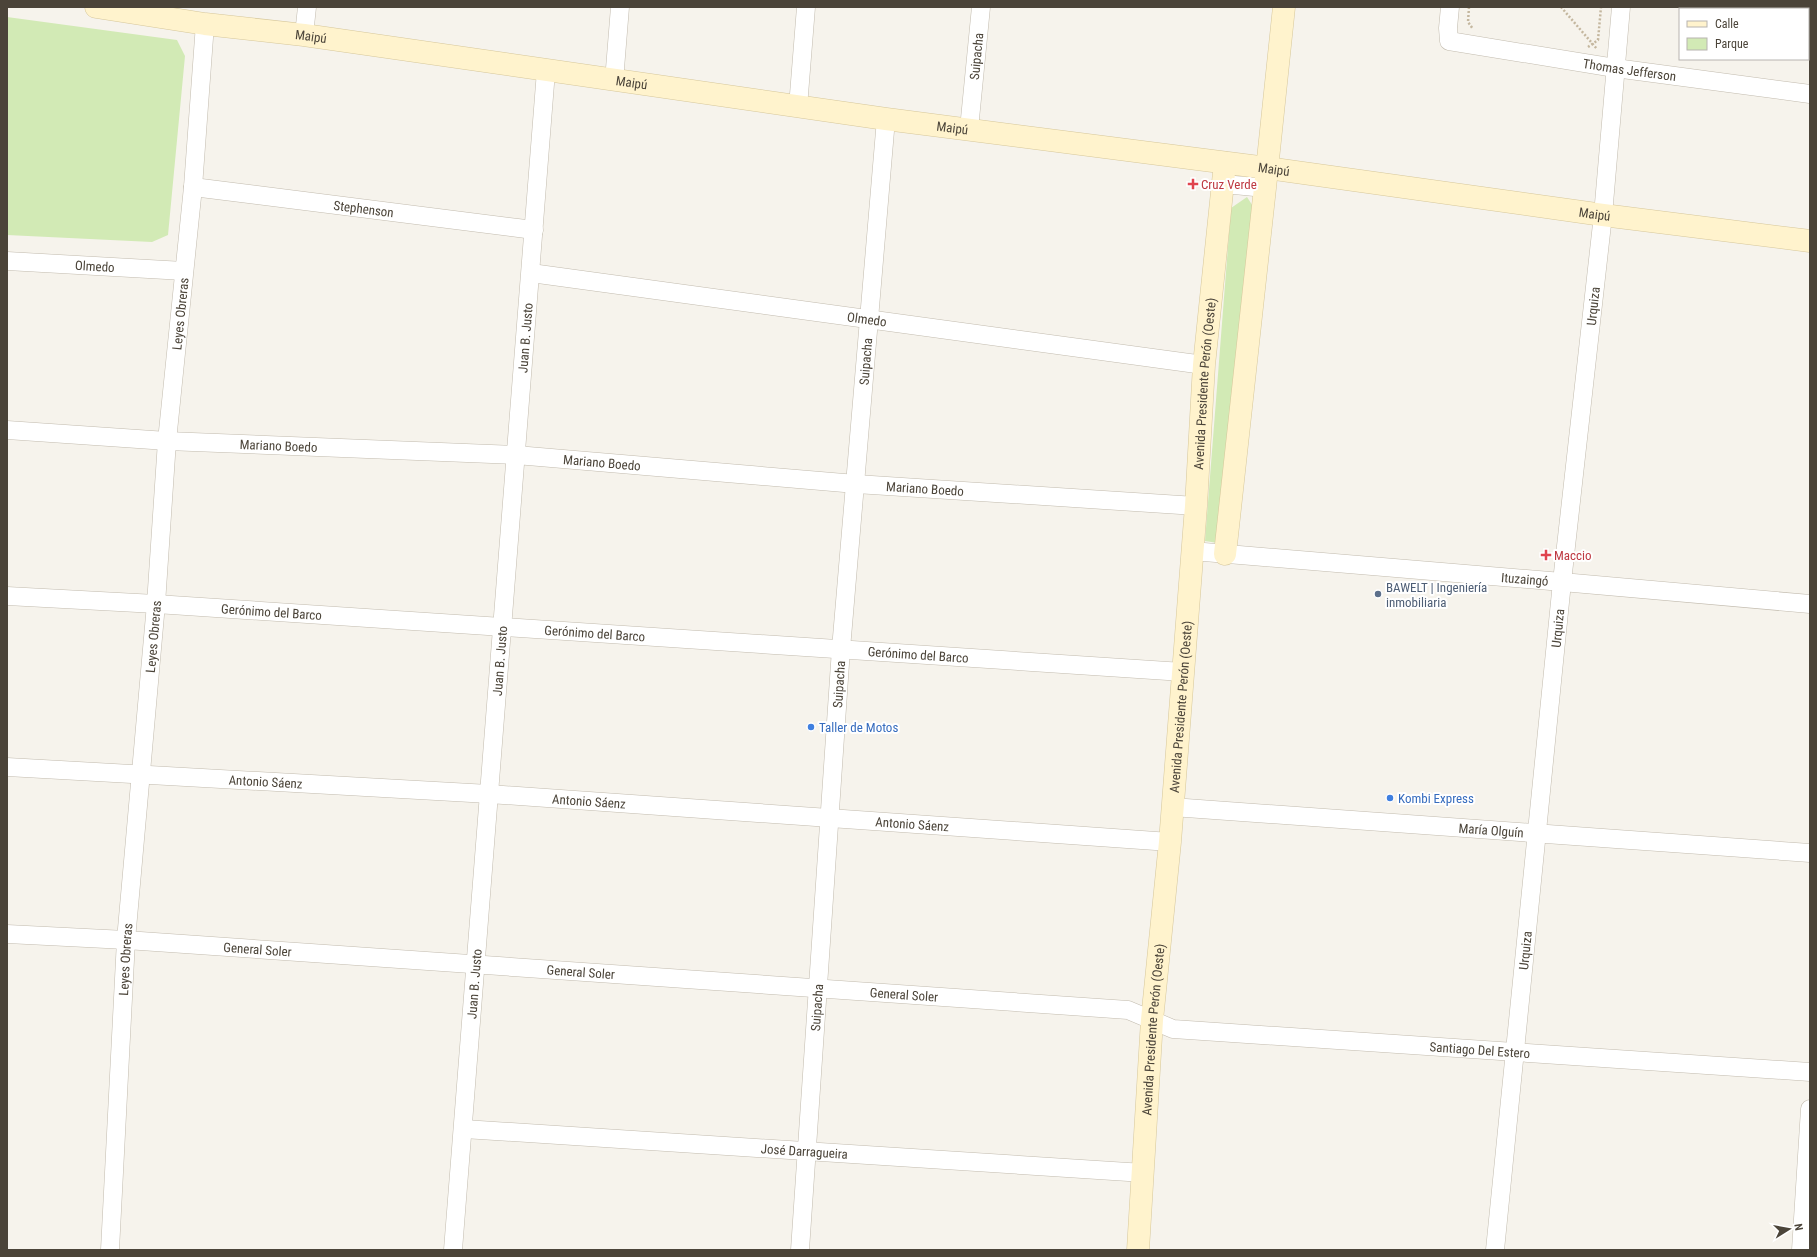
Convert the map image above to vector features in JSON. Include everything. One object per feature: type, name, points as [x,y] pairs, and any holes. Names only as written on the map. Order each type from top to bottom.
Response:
[{"type":"main road","name":"Maipú","points":[[96,7],[206,24],[304,35],[886,120],[969,129],[1225,173],[1603,215],[1810,241]]},
{"type":"main road","points":[[1225,554],[1284,7]]},
{"type":"main road","name":"Avenida Presidente Perón (Oeste)","points":[[1138,1250],[1144,1174],[1152,1020],[1170,842],[1196,506],[1204,365],[1225,173]]},
{"type":"street","points":[[304,35],[307,7]]},
{"type":"street","points":[[614,81],[620,7]]},
{"type":"street","points":[[798,107],[806,7]]},
{"type":"street","name":"Suipacha","points":[[969,129],[981,7]]},
{"type":"street","name":"Thomas Jefferson","points":[[1450,7],[1448,28],[1449,41],[1615,68],[1810,94]]},
{"type":"street","name":"Urquiza","points":[[1495,1250],[1562,582],[1603,215],[1621,7]]},
{"type":"street","name":"Leyes Obreras","points":[[110,1250],[126,940],[156,604],[167,441],[193,187],[206,24]]},
{"type":"street","name":"Juan B. Justo","points":[[453,1250],[464,1129],[475,964],[546,71]]},
{"type":"street","name":"Suipacha","points":[[800,1250],[841,650],[886,120]]},
{"type":"street","name":"Stephenson","points":[[193,187],[534,230]]},
{"type":"street","name":"Olmedo","points":[[7,261],[184,271]]},
{"type":"street","name":"Olmedo","points":[[530,273],[1204,365]]},
{"type":"street","name":"Mariano Boedo","points":[[7,430],[167,441],[516,455],[856,484],[1196,506]]},
{"type":"street","name":"Ituzaingó","points":[[1192,551],[1810,604]]},
{"type":"street","name":"Gerónimo del Barco","points":[[7,596],[502,626],[1183,672]]},
{"type":"street","name":"Antonio Sáenz","points":[[7,768],[489,794],[1170,842]]},
{"type":"street","name":"María Olguín","points":[[1172,807],[1537,832],[1810,853]]},
{"type":"street","name":"General Soler","points":[[7,934],[126,940],[1128,1010],[1152,1020]]},
{"type":"street","name":"Santiago Del Estero","points":[[1152,1020],[1173,1029],[1810,1072]]},
{"type":"street","points":[[1801,1250],[1810,1109]]},
{"type":"street","name":"José Darragueira","points":[[464,1129],[1144,1174]]},
{"type":"path","points":[[1469,7],[1468,22],[1476,34]]},
{"type":"path","points":[[1560,7],[1615,68]]},
{"type":"path","points":[[1581,46],[1588,47],[1598,40],[1601,7]]},
{"type":"green space","points":[[7,17],[177,40],[185,56],[168,235],[152,242],[7,235]]},
{"type":"green space","points":[[1247,197],[1256,211],[1218,543],[1205,541],[1231,208]]},
{"type":"place","name":"Cruz Verde","points":[[1193,184]]},
{"type":"place","name":"Maccio","points":[[1546,555]]},
{"type":"place","name":"BAWELT | Ingeniería inmobiliaria","points":[[1378,594]]},
{"type":"place","name":"Taller de Motos","points":[[811,727]]},
{"type":"place","name":"Kombi Express","points":[[1390,798]]}]
